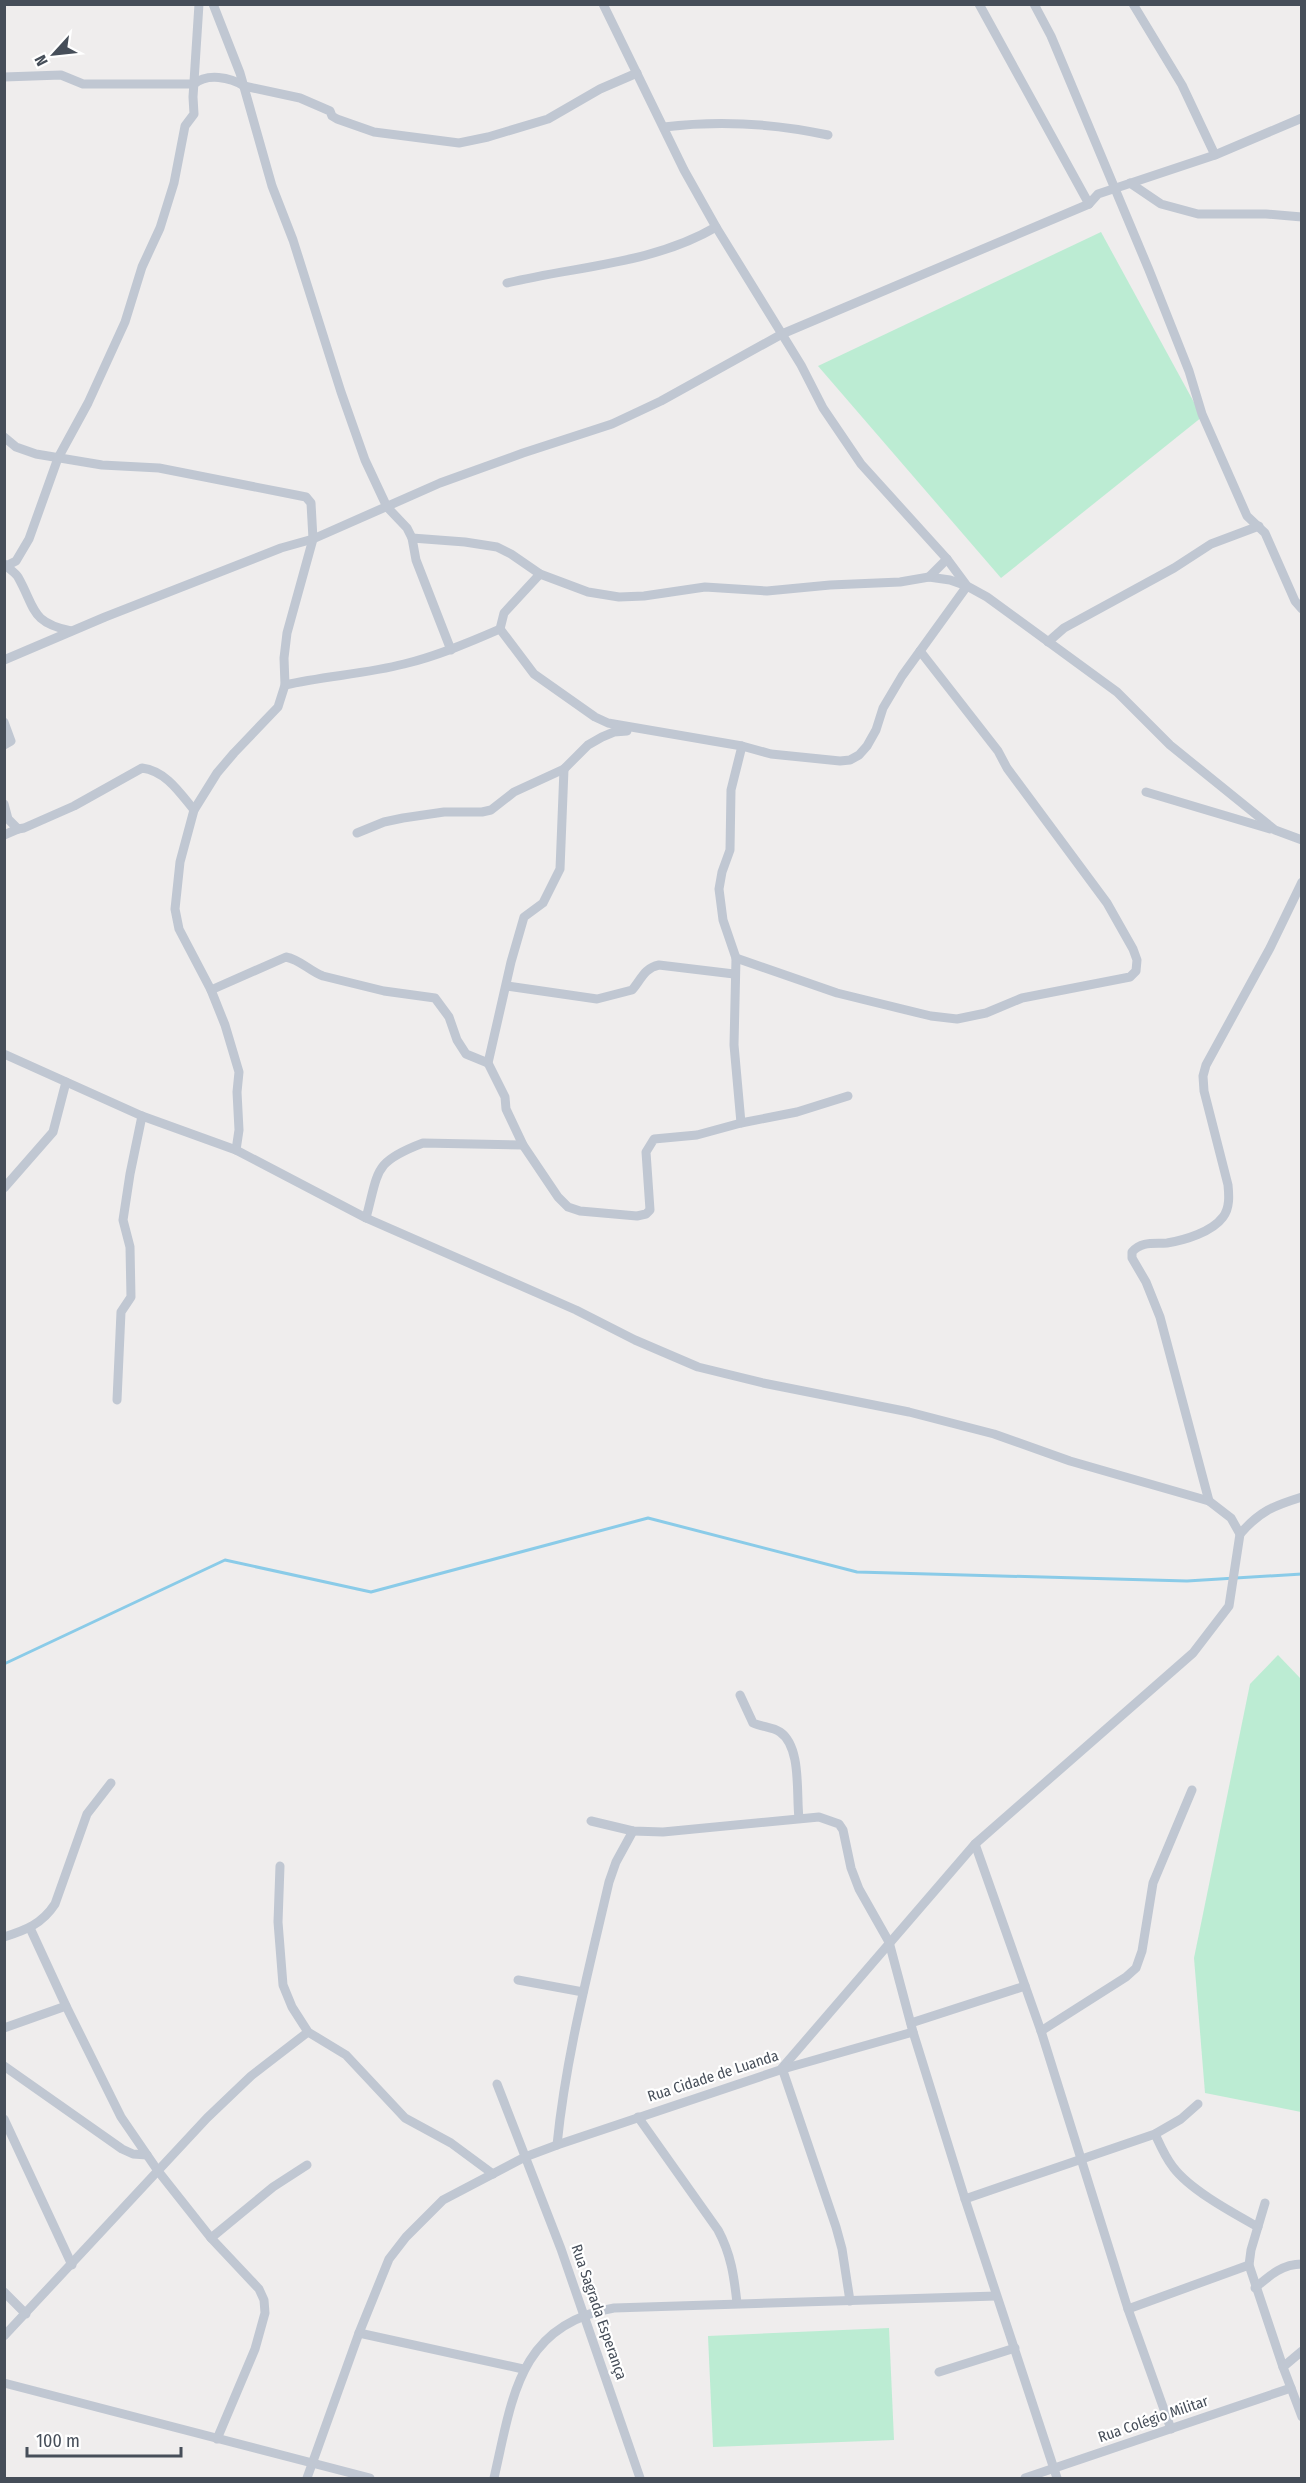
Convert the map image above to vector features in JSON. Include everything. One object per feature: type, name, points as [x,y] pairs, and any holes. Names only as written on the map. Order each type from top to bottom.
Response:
[{"type":"street","points":[[70,631],[48,625],[41,620],[18,576],[5,568],[16,561],[29,539],[58,458],[88,403],[125,322],[142,267],[160,228],[174,183],[185,126],[194,114],[200,4]]},
{"type":"street","points":[[213,4],[244,86],[272,186],[293,240],[340,392],[365,460],[387,507],[407,528],[412,538],[416,560],[452,650]]},
{"type":"street","points":[[603,4],[684,170],[716,227],[801,365],[823,408],[861,464],[947,559],[967,586]]},
{"type":"street","points":[[979,4],[1089,204]]},
{"type":"street","points":[[1034,4],[1051,36],[1115,188],[1189,370],[1202,414],[1247,516],[1265,533],[1295,601],[1302,609]]},
{"type":"street","points":[[1133,4],[1182,85],[1215,154]]},
{"type":"street","points":[[4,77],[61,75],[83,84],[194,84],[199,80],[217,77],[238,82],[244,86],[310,101],[330,111],[332,116],[368,130],[432,141],[459,143],[548,119],[600,89],[637,73]]},
{"type":"street","points":[[4,660],[70,631],[281,548],[313,539],[440,483],[612,424],[661,401],[782,334],[1089,204],[1098,194],[1215,154],[1302,118]]},
{"type":"street","points":[[664,127],[706,123],[762,123],[828,135]]},
{"type":"street","points":[[1130,183],[1161,204],[1198,214],[1266,214],[1302,217]]},
{"type":"street","points":[[507,283],[607,264],[681,245],[716,227]]},
{"type":"street","points":[[4,437],[15,447],[58,458],[102,465],[159,468],[306,497],[311,502],[313,539],[287,633],[284,658],[285,685],[278,707],[222,766],[194,810],[180,862],[175,909],[183,938],[211,990],[225,1025],[239,1072],[237,1092],[240,1130],[236,1150]]},
{"type":"street","points":[[1048,642],[1064,628],[1174,568],[1211,544],[1259,526]]},
{"type":"street","points":[[412,538],[497,547],[512,554],[540,574],[588,592],[619,597],[644,596],[705,587],[767,591],[900,582],[929,577],[950,580],[987,597],[1117,692],[1170,745],[1275,830],[1298,840]]},
{"type":"street","points":[[929,577],[947,559]]},
{"type":"street","points":[[500,629],[504,613],[540,574]]},
{"type":"street","points":[[500,629],[534,674],[595,717],[608,723],[636,730],[742,746],[771,754],[840,761],[850,760],[859,755],[867,746],[884,708],[920,651],[967,586]]},
{"type":"street","points":[[285,685],[403,664],[452,650],[500,629]]},
{"type":"street","points":[[736,958],[837,993],[930,1017],[957,1019],[986,1013],[1022,998],[1130,976],[1136,970],[1137,960],[1133,949],[1107,903],[1007,768],[998,751],[920,651]]},
{"type":"street","points":[[4,722],[11,741],[4,745]]},
{"type":"street","points":[[357,833],[384,822],[403,818],[444,812],[491,810],[514,792],[564,769],[588,746],[602,737],[614,732],[636,730]]},
{"type":"street","points":[[741,1123],[734,1045],[736,958],[723,920],[719,889],[730,850],[731,790],[742,746]]},
{"type":"street","points":[[4,835],[74,806],[142,768],[152,769],[168,780],[194,810]]},
{"type":"street","points":[[488,1063],[507,986],[510,962],[524,917],[543,903],[560,868],[564,769]]},
{"type":"street","points":[[1146,792],[1298,840]]},
{"type":"street","points":[[4,804],[8,819],[18,829]]},
{"type":"street","points":[[1209,1500],[1160,1317],[1146,1282],[1132,1258],[1132,1252],[1142,1244],[1190,1237],[1210,1227],[1223,1217],[1229,1200],[1228,1185],[1204,1091],[1203,1076],[1206,1065],[1270,948],[1302,882]]},
{"type":"street","points":[[211,990],[286,957],[296,959],[323,976],[384,991],[435,998],[449,1017],[466,1054],[488,1063],[505,1096],[506,1109],[523,1144],[558,1197],[568,1207],[580,1211],[637,1216],[646,1214],[650,1210],[646,1152],[654,1139],[697,1135],[741,1123],[797,1112],[848,1096]]},
{"type":"street","points":[[507,986],[597,999],[632,990],[644,973],[651,967],[659,965],[734,974]]},
{"type":"street","points":[[4,1054],[142,1116],[236,1150],[366,1218],[699,1367],[763,1383],[909,1412],[994,1434],[1070,1461],[1209,1500],[1231,1518],[1240,1533]]},
{"type":"street","points":[[4,1188],[52,1132],[66,1082]]},
{"type":"street","points":[[117,1400],[121,1312],[130,1297],[130,1247],[123,1220],[142,1116]]},
{"type":"street","points":[[366,1218],[379,1170],[384,1162],[393,1156],[423,1143],[523,1144]]},
{"type":"street","points":[[850,2301],[836,2227],[783,2069],[889,1942],[975,1844],[1193,1653],[1229,1606],[1237,1565],[1240,1533],[1255,1516],[1274,1505],[1302,1497]]},
{"type":"street","points":[[740,1695],[753,1724],[782,1733],[788,1740],[797,1768],[796,1796],[799,1818]]},
{"type":"street","points":[[4,1937],[30,1928],[49,1913],[55,1904],[87,1814],[111,1783]]},
{"type":"street","points":[[1041,2031],[1126,1977],[1136,1968],[1142,1951],[1153,1883],[1192,1790]]},
{"type":"street","points":[[591,1821],[633,1831],[663,1832],[799,1818],[825,1819],[838,1824],[843,1830],[851,1868],[859,1889],[889,1942],[912,2028],[965,2199],[1057,2478]]},
{"type":"street","points":[[557,2145],[562,2096],[609,1882],[616,1862],[633,1831]]},
{"type":"street","points":[[975,1844],[1041,2031],[1128,2309],[1171,2429]]},
{"type":"street","points":[[280,1866],[278,1931],[283,1985],[292,2007],[308,2032],[346,2055],[405,2118],[451,2143],[494,2174]]},
{"type":"street","points":[[30,1928],[122,2117],[158,2171],[211,2238],[259,2289],[264,2300],[265,2313],[255,2349],[217,2439]]},
{"type":"street","points":[[518,1980],[583,1992]]},
{"type":"street","name":"Rua Cidade de Luanda","points":[[307,2478],[359,2333],[389,2259],[406,2237],[443,2200],[525,2157],[557,2145],[638,2116],[912,2028],[1025,1986]]},
{"type":"street","points":[[4,2028],[66,2006]]},
{"type":"street","points":[[4,2336],[158,2171],[251,2076],[308,2032]]},
{"type":"street","points":[[4,2066],[122,2149],[133,2154],[147,2154]]},
{"type":"street","name":"Rua Sagrada Esperança","points":[[497,2084],[585,2314],[640,2478]]},
{"type":"street","points":[[965,2199],[1155,2134],[1181,2119],[1198,2104]]},
{"type":"street","points":[[638,2116],[718,2229],[733,2266],[737,2303]]},
{"type":"street","points":[[4,2119],[72,2265]]},
{"type":"street","points":[[1155,2134],[1167,2158],[1182,2176],[1230,2212],[1258,2227]]},
{"type":"street","points":[[211,2238],[257,2199],[307,2165]]},
{"type":"street","points":[[1265,2203],[1249,2265],[1255,2288],[1283,2367],[1295,2392],[1302,2417]]},
{"type":"street","points":[[1255,2288],[1280,2269],[1292,2264],[1302,2264]]},
{"type":"street","points":[[1128,2309],[1249,2265]]},
{"type":"street","points":[[4,2292],[26,2314]]},
{"type":"street","points":[[494,2478],[511,2401],[523,2369],[538,2347],[561,2328],[585,2314],[614,2307],[996,2296]]},
{"type":"street","points":[[359,2333],[523,2369]]},
{"type":"street","points":[[939,2372],[1015,2348]]},
{"type":"street","points":[[1283,2367],[1302,2351]]},
{"type":"street","points":[[4,2383],[312,2465],[370,2478]]},
{"type":"street","name":"Rua Colégio Militar","points":[[1024,2478],[1171,2429],[1295,2392]]},
{"type":"green space","points":[[1101,232],[1202,417],[1001,578],[818,366]]},
{"type":"green space","points":[[1278,1655],[1301,1679],[1301,2112],[1205,2093],[1194,1958],[1250,1684]]},
{"type":"green space","points":[[889,2328],[894,2440],[713,2447],[708,2336]]},
{"type":"waterway","points":[[4,1664],[225,1560],[371,1592],[648,1518],[857,1572],[1187,1581],[1302,1574]]}]
